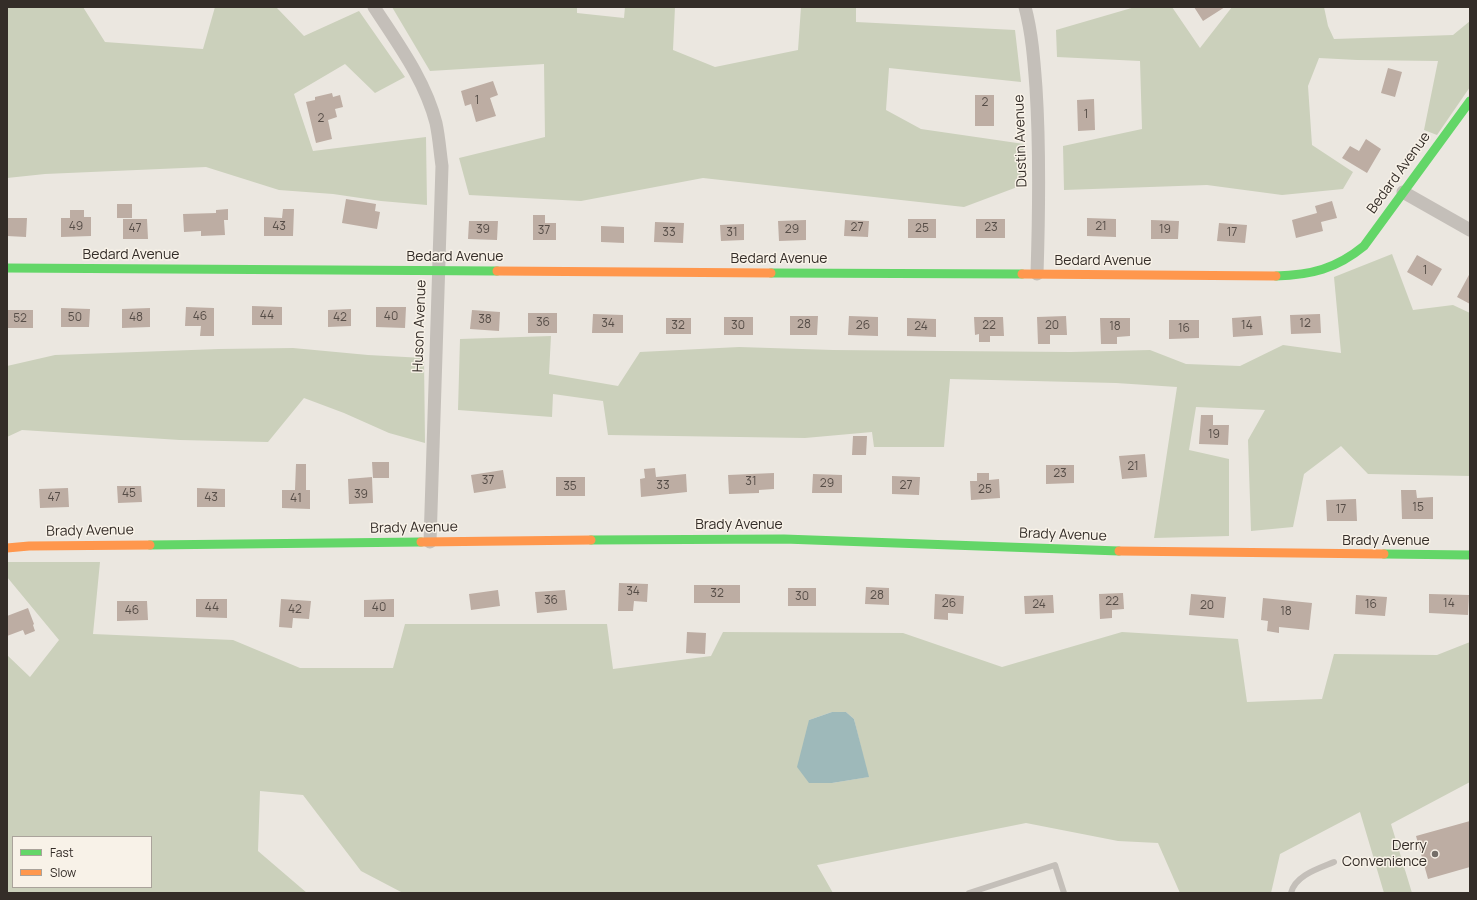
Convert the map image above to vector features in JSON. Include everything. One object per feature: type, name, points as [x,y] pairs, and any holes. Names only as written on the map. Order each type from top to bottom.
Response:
[{"type":"street","name":"Huson Avenue","points":[[374,7],[414,70],[427,98],[436,124],[442,166],[430,542]]},
{"type":"street","name":"Dustin Avenue","points":[[1025,7],[1034,59],[1038,110],[1039,192],[1037,274]]},
{"type":"street","name":"Bedard Avenue","points":[[7,268],[1277,276],[1320,272],[1345,261],[1364,246],[1470,101]]},
{"type":"street","points":[[1403,192],[1470,230]]},
{"type":"street","name":"Brady Avenue","points":[[7,548],[28,546],[814,539],[1012,548],[1201,553],[1470,556]]},
{"type":"lane","points":[[1291,893],[1292,888],[1307,873],[1334,862]]},
{"type":"lane","points":[[969,893],[1055,865],[1064,893]]},
{"type":"green space","points":[[7,7],[83,7],[105,42],[203,49],[215,7],[276,7],[304,36],[359,11],[405,77],[375,93],[345,64],[294,94],[313,151],[426,137],[427,205],[381,201],[333,194],[279,190],[206,167],[45,174],[7,178]]},
{"type":"green space","points":[[392,7],[577,7],[577,13],[624,18],[625,7],[675,7],[673,50],[715,67],[798,50],[801,7],[856,7],[856,22],[1015,30],[1021,82],[889,68],[886,110],[921,129],[1024,144],[1020,186],[964,207],[703,178],[581,201],[469,195],[459,158],[545,137],[544,64],[430,71]]},
{"type":"green space","points":[[1135,7],[1172,7],[1200,48],[1232,7],[1324,7],[1328,26],[1334,39],[1453,35],[1470,21],[1470,87],[1437,135],[1424,130],[1438,61],[1319,58],[1308,86],[1312,145],[1353,172],[1343,189],[1282,195],[1207,185],[1064,190],[1063,146],[1142,129],[1140,61],[1057,57],[1056,30]]},
{"type":"green space","points":[[1392,254],[1413,310],[1453,305],[1470,313],[1470,476],[1368,474],[1341,446],[1304,474],[1293,527],[1251,531],[1248,440],[1265,410],[1196,407],[1189,450],[1229,459],[1229,536],[1154,538],[1177,387],[1116,383],[950,379],[944,447],[874,447],[872,432],[805,438],[608,435],[603,401],[553,394],[552,417],[458,410],[460,339],[551,336],[549,374],[618,386],[640,352],[739,347],[833,350],[1071,352],[1150,350],[1186,364],[1240,366],[1283,345],[1341,353],[1334,277]]},
{"type":"green space","points":[[293,348],[368,355],[424,358],[425,443],[389,433],[344,413],[304,398],[268,442],[180,440],[22,430],[7,437],[7,366],[55,355]]},
{"type":"green space","points":[[7,562],[100,562],[93,634],[233,640],[300,668],[393,668],[405,624],[607,624],[613,669],[711,656],[723,632],[903,633],[1002,667],[1122,632],[1238,639],[1247,702],[1322,699],[1334,654],[1437,655],[1470,642],[1470,782],[1391,824],[1412,893],[1384,893],[1360,812],[1280,854],[1271,893],[1180,893],[1158,843],[1118,841],[1026,823],[817,865],[833,893],[403,893],[361,871],[303,795],[260,791],[258,851],[307,893],[7,893],[7,655],[30,677],[59,640],[7,577]],"holes":[[[832,712],[846,712],[854,719],[868,777],[832,783],[809,720]]]},
{"type":"water","points":[[832,712],[846,712],[854,719],[869,777],[832,783],[809,783],[797,767],[809,720]]},
{"type":"building","points":[[1194,7],[1225,7],[1203,21]]},
{"type":"building","points":[[1388,68],[1402,72],[1395,97],[1381,93]]},
{"type":"building","points":[[493,81],[498,95],[490,98],[496,116],[476,122],[471,104],[465,106],[461,91]]},
{"type":"building","points":[[332,93],[333,97],[340,95],[343,107],[335,109],[337,117],[328,120],[332,139],[316,143],[306,102],[315,100],[315,97]]},
{"type":"building","points":[[975,95],[994,95],[994,126],[975,126]]},
{"type":"building","points":[[1094,99],[1095,130],[1078,131],[1077,100]]},
{"type":"building","points":[[1366,139],[1381,149],[1367,173],[1342,158],[1350,146],[1359,151]]},
{"type":"building","points":[[346,199],[376,204],[375,211],[380,212],[377,229],[342,223]]},
{"type":"building","points":[[1332,201],[1337,218],[1321,222],[1323,231],[1296,238],[1292,220],[1317,213],[1315,206]]},
{"type":"building","points":[[117,204],[132,204],[132,218],[117,218]]},
{"type":"building","points":[[228,209],[228,220],[224,220],[225,235],[201,236],[201,231],[184,232],[183,214],[216,213],[216,210]]},
{"type":"building","points":[[283,209],[294,209],[293,236],[264,236],[264,217],[282,218]]},
{"type":"building","points":[[70,210],[84,210],[84,217],[91,217],[91,236],[61,237],[61,218],[70,218]]},
{"type":"building","points":[[533,215],[545,215],[545,223],[556,223],[556,240],[533,240]]},
{"type":"building","points":[[7,218],[27,218],[26,237],[7,236]]},
{"type":"building","points":[[1087,218],[1116,219],[1116,237],[1087,236]]},
{"type":"building","points":[[123,219],[147,219],[148,239],[123,239]]},
{"type":"building","points":[[908,219],[936,219],[936,238],[908,238]]},
{"type":"building","points":[[976,219],[1005,219],[1005,238],[976,238]]},
{"type":"building","points":[[806,220],[806,240],[779,241],[778,221]]},
{"type":"building","points":[[845,220],[869,221],[868,237],[844,236]]},
{"type":"building","points":[[1151,220],[1179,221],[1178,239],[1151,239]]},
{"type":"building","points":[[469,221],[498,221],[497,240],[468,239]]},
{"type":"building","points":[[655,222],[684,223],[683,243],[654,242]]},
{"type":"building","points":[[1219,223],[1247,225],[1245,243],[1217,241]]},
{"type":"building","points":[[744,224],[744,240],[721,241],[720,225]]},
{"type":"building","points":[[601,226],[624,227],[624,243],[601,242]]},
{"type":"building","points":[[1417,255],[1442,269],[1432,286],[1407,272]]},
{"type":"building","points":[[1470,273],[1470,304],[1457,297]]},
{"type":"building","points":[[252,306],[282,307],[282,325],[252,325]]},
{"type":"building","points":[[186,307],[214,308],[214,336],[200,336],[201,326],[185,326]]},
{"type":"building","points":[[376,307],[406,307],[405,328],[376,327]]},
{"type":"building","points":[[61,308],[90,309],[89,327],[61,327]]},
{"type":"building","points":[[150,308],[150,327],[122,328],[122,309]]},
{"type":"building","points":[[351,309],[351,326],[328,327],[328,310]]},
{"type":"building","points":[[7,310],[33,310],[33,328],[7,328]]},
{"type":"building","points":[[472,310],[500,312],[499,331],[470,329]]},
{"type":"building","points":[[528,313],[557,313],[557,333],[528,333]]},
{"type":"building","points":[[593,314],[623,315],[623,333],[592,333]]},
{"type":"building","points":[[1320,314],[1321,333],[1291,334],[1290,315]]},
{"type":"building","points":[[790,316],[818,316],[817,335],[790,335]]},
{"type":"building","points":[[849,316],[878,317],[878,336],[848,335]]},
{"type":"building","points":[[1066,316],[1067,335],[1050,335],[1050,344],[1038,344],[1037,317]]},
{"type":"building","points":[[1261,316],[1263,335],[1233,337],[1232,318]]},
{"type":"building","points":[[724,317],[753,317],[753,335],[724,335]]},
{"type":"building","points":[[974,317],[1003,317],[1004,336],[990,336],[990,342],[979,342],[979,334],[975,335]]},
{"type":"building","points":[[666,318],[691,318],[691,334],[666,334]]},
{"type":"building","points":[[907,318],[936,319],[936,337],[907,336]]},
{"type":"building","points":[[1100,318],[1130,318],[1130,336],[1117,337],[1117,344],[1101,344]]},
{"type":"building","points":[[1169,320],[1199,320],[1199,338],[1169,339]]},
{"type":"building","points":[[1201,415],[1213,415],[1213,425],[1229,425],[1228,445],[1199,444]]},
{"type":"building","points":[[853,436],[867,436],[866,455],[852,455]]},
{"type":"building","points":[[1145,454],[1147,477],[1122,479],[1119,456]]},
{"type":"building","points":[[372,462],[389,462],[389,478],[373,478]]},
{"type":"building","points":[[296,464],[306,464],[306,490],[310,490],[310,509],[282,508],[282,490],[295,490]]},
{"type":"building","points":[[1046,465],[1074,465],[1074,483],[1046,484]]},
{"type":"building","points":[[655,468],[656,477],[686,474],[687,492],[641,497],[640,479],[645,478],[644,469]]},
{"type":"building","points":[[503,470],[506,488],[474,493],[471,475]]},
{"type":"building","points":[[774,473],[774,489],[759,490],[759,493],[729,494],[728,475]]},
{"type":"building","points":[[977,473],[989,473],[989,480],[999,479],[1000,498],[971,500],[970,481],[977,481]]},
{"type":"building","points":[[813,474],[842,475],[842,493],[812,493]]},
{"type":"building","points":[[892,476],[920,477],[919,495],[892,494]]},
{"type":"building","points":[[372,477],[373,503],[349,504],[348,479]]},
{"type":"building","points":[[556,477],[585,477],[585,496],[556,496]]},
{"type":"building","points":[[117,486],[141,486],[142,502],[118,503]]},
{"type":"building","points":[[68,488],[69,507],[40,508],[39,489]]},
{"type":"building","points":[[197,488],[225,489],[225,507],[197,507]]},
{"type":"building","points":[[1401,490],[1416,490],[1417,498],[1433,497],[1433,519],[1402,519]]},
{"type":"building","points":[[1356,499],[1357,521],[1327,521],[1326,500]]},
{"type":"building","points":[[619,583],[648,584],[647,602],[634,601],[633,611],[618,611]]},
{"type":"building","points":[[694,585],[740,585],[740,603],[694,603]]},
{"type":"building","points":[[866,587],[889,588],[889,605],[865,604]]},
{"type":"building","points":[[788,588],[816,588],[816,606],[788,606]]},
{"type":"building","points":[[498,590],[500,606],[471,610],[469,594]]},
{"type":"building","points":[[565,590],[567,610],[537,613],[535,592]]},
{"type":"building","points":[[1123,593],[1124,609],[1112,610],[1112,618],[1100,619],[1099,594]]},
{"type":"building","points":[[935,594],[964,596],[963,614],[948,613],[948,620],[934,619]]},
{"type":"building","points":[[1191,594],[1226,597],[1224,618],[1189,615]]},
{"type":"building","points":[[1429,594],[1469,595],[1468,615],[1429,613]]},
{"type":"building","points":[[1053,595],[1054,613],[1025,614],[1024,596]]},
{"type":"building","points":[[1356,595],[1387,597],[1385,616],[1355,614]]},
{"type":"building","points":[[1263,598],[1312,603],[1309,630],[1279,627],[1279,633],[1267,631],[1268,621],[1261,620]]},
{"type":"building","points":[[196,599],[227,599],[227,618],[196,617]]},
{"type":"building","points":[[281,599],[311,601],[309,619],[293,618],[292,628],[279,627]]},
{"type":"building","points":[[394,599],[394,617],[364,617],[364,600]]},
{"type":"building","points":[[117,601],[147,601],[148,620],[117,621]]},
{"type":"building","points":[[28,608],[35,631],[25,635],[23,630],[7,636],[7,616]]},
{"type":"building","points":[[687,632],[706,633],[705,654],[686,653]]},
{"type":"building","points":[[1470,821],[1470,867],[1428,879],[1416,836]]},
{"type":"traffic: fast","points":[[1276,276],[1301,274],[1323,269],[1354,254],[1364,246],[1470,101]]},
{"type":"traffic: fast","points":[[7,268],[497,271]]},
{"type":"traffic: fast","points":[[771,273],[1022,274]]},
{"type":"traffic: fast","points":[[591,540],[784,539],[1119,551]]},
{"type":"traffic: fast","points":[[150,545],[421,542]]},
{"type":"traffic: fast","points":[[1384,554],[1470,555]]},
{"type":"traffic: slow","points":[[497,271],[771,273]]},
{"type":"traffic: slow","points":[[1022,274],[1276,276]]},
{"type":"traffic: slow","points":[[421,542],[591,540]]},
{"type":"traffic: slow","points":[[7,548],[29,546],[150,545]]},
{"type":"traffic: slow","points":[[1119,551],[1384,554]]},
{"type":"place","name":"Derry Convenience","points":[[1435,854]]}]
